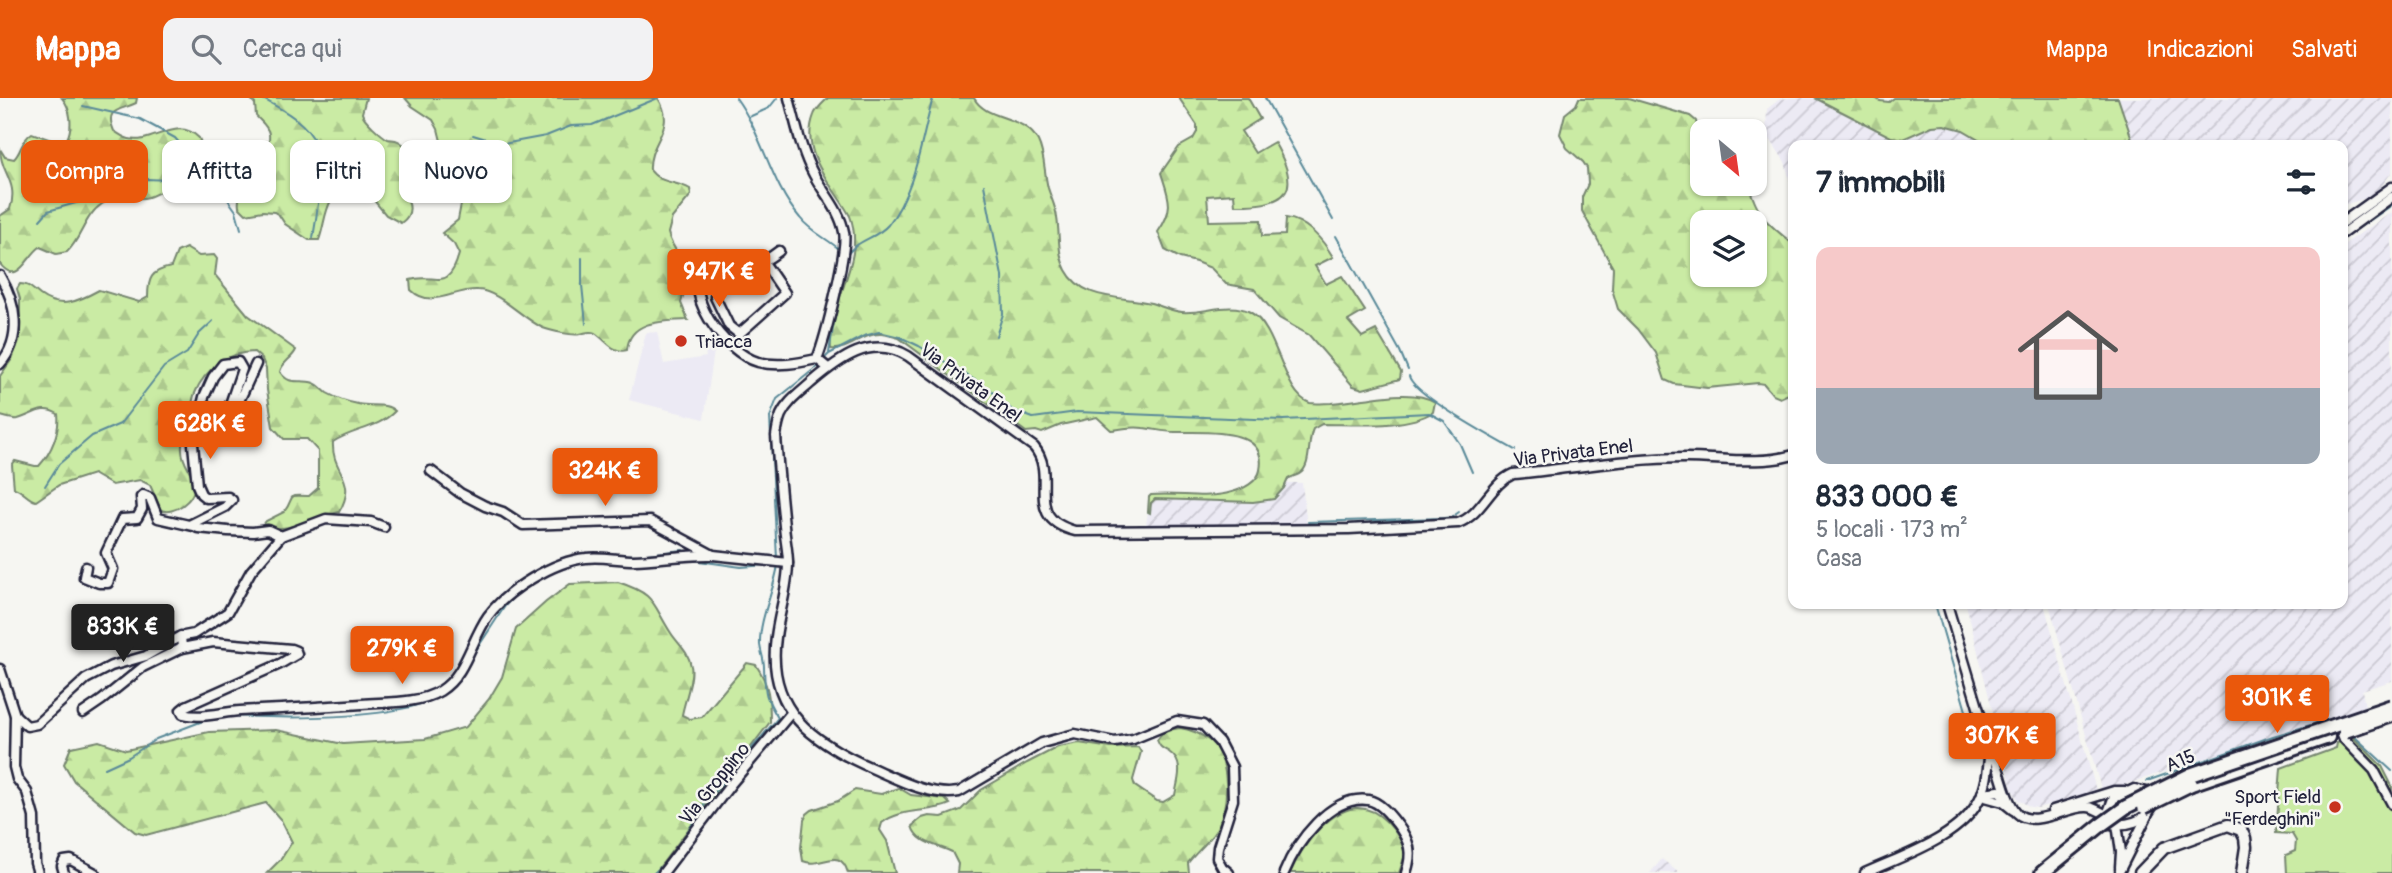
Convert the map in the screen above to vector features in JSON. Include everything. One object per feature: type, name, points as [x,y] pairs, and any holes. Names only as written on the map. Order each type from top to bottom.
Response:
[{"type":"highway","name":"A15","points":[[2042,873],[2075,850],[2126,807],[2190,775],[2392,706]]},
{"type":"highway","name":"A15","points":[[2107,824],[2191,784],[2392,716]]},
{"type":"highway","name":"A15","points":[[2055,873],[2075,850]]},
{"type":"main road","points":[[2140,873],[2164,848],[2228,825],[2241,830],[2245,838],[2242,873]]},
{"type":"street","points":[[779,251],[752,267],[736,271],[715,260],[706,265],[698,284],[699,299],[707,316],[731,348],[751,359],[786,365],[822,363],[845,235],[838,213],[814,177],[802,152],[789,98]]},
{"type":"street","points":[[2348,218],[2392,187]]},
{"type":"street","points":[[2348,230],[2392,197]]},
{"type":"street","points":[[715,298],[729,326],[739,334],[785,293],[764,261]]},
{"type":"street","points":[[0,276],[10,294],[15,323],[12,342],[0,364]]},
{"type":"street","name":"Via Privata Enel","points":[[1229,873],[1217,858],[1218,846],[1233,800],[1231,767],[1219,743],[1203,725],[1177,721],[1133,739],[1115,742],[1075,734],[1042,743],[960,792],[949,794],[930,791],[850,759],[826,744],[791,713],[777,680],[774,653],[781,562],[776,436],[780,416],[822,363],[866,348],[890,347],[908,356],[1034,447],[1042,461],[1045,511],[1052,521],[1062,528],[1075,531],[1349,529],[1458,523],[1467,519],[1501,481],[1513,474],[1644,459],[1765,460],[1788,456]]},
{"type":"street","points":[[193,526],[192,522],[219,511],[232,500],[228,497],[206,498],[197,485],[193,444],[204,397],[213,377],[223,364],[239,362],[242,369],[225,419],[225,424],[228,425],[256,364]]},
{"type":"street","points":[[431,471],[460,493],[503,512],[523,525],[650,521],[713,555]]},
{"type":"street","points":[[86,567],[84,578],[108,583],[113,569],[106,553],[122,519],[137,518],[140,515],[143,495],[150,498],[158,517],[193,526],[245,532],[268,530],[281,536]]},
{"type":"street","points":[[15,715],[27,726],[37,724],[86,679],[111,666],[146,656],[169,641],[201,630],[228,612],[251,571],[281,536],[326,519],[371,522],[384,527]]},
{"type":"street","points":[[83,713],[143,667],[182,648],[213,642],[291,649],[297,654],[186,706],[181,710],[183,715],[191,717],[425,698],[448,684],[459,673],[474,639],[488,616],[504,598],[547,571],[588,558],[631,560],[693,554],[781,562]]},
{"type":"street","points":[[1949,609],[1990,747],[2011,804]]},
{"type":"street","points":[[181,636],[182,648]]},
{"type":"street","points":[[0,669],[15,715],[14,767],[27,792],[34,817],[35,863],[38,873]]},
{"type":"street","name":"Via Groppino","points":[[663,873],[731,784],[791,713]]},
{"type":"street","points":[[2107,824],[2108,807],[2113,799],[2128,791],[2134,789],[2147,792],[2171,788],[2206,773],[2340,729],[2375,718],[2392,716]]},
{"type":"street","points":[[2340,729],[2344,739],[2374,771],[2392,804]]},
{"type":"street","points":[[1865,873],[1940,838],[1966,818],[1982,794],[1990,747]]},
{"type":"street","points":[[2107,824],[2126,826],[2150,811],[2171,788]]},
{"type":"street","points":[[1982,794],[1998,791],[2017,813]]},
{"type":"street","points":[[2034,818],[2114,791],[2128,791]]},
{"type":"street","points":[[2120,871],[2150,811],[2147,792]]},
{"type":"street","points":[[1982,794],[2003,802],[2024,817],[2034,818],[2087,807],[2107,824],[2121,852],[2120,871]]},
{"type":"street","points":[[1284,873],[1300,843],[1319,820],[1343,804],[1369,800],[1392,818],[1410,844],[1411,858],[1406,873]]},
{"type":"street","points":[[64,873],[64,862],[71,860],[95,873]]},
{"type":"shaded area","points":[[1815,98],[1913,136],[1932,126],[1944,125],[1963,130],[1980,140],[1788,140],[1788,174],[1785,162],[1768,136],[1767,109],[1780,99]]},
{"type":"shaded area","points":[[2118,98],[2392,98],[2392,172],[2374,196],[2348,204],[2348,140],[2132,140]]},
{"type":"shaded area","points":[[2392,212],[2392,681],[2362,690],[2365,707],[2102,792],[2050,609],[2348,609],[2348,242]]},
{"type":"shaded area","points":[[657,332],[664,364],[706,357],[704,348],[715,345],[704,419],[629,400],[646,333]]},
{"type":"shaded area","points":[[1286,483],[1302,483],[1307,526],[1145,531],[1148,512],[1155,499],[1253,502],[1284,488]]},
{"type":"shaded area","points":[[1967,609],[2045,609],[2096,790],[2038,808],[2018,800],[2012,789]]},
{"type":"shaded area","points":[[1662,859],[1679,873],[1650,873]]},
{"type":"green space","points":[[62,98],[137,98],[136,103],[112,114],[111,124],[114,131],[138,140],[64,140],[67,139],[70,129],[67,107]]},
{"type":"green space","points":[[250,98],[366,98],[362,113],[366,119],[385,137],[399,142],[399,203],[409,204],[405,220],[401,223],[386,215],[376,203],[385,203],[385,140],[290,140],[290,203],[330,203],[319,240],[309,240],[285,224],[274,212],[246,214],[239,207],[239,203],[276,203],[276,140],[268,140],[266,126],[256,116],[255,104]]},
{"type":"green space","points":[[405,98],[658,98],[665,118],[664,127],[653,151],[650,170],[658,178],[690,189],[691,195],[672,218],[668,233],[690,272],[681,303],[688,320],[649,324],[634,333],[627,350],[622,351],[593,332],[572,334],[543,328],[503,300],[486,292],[470,290],[444,297],[427,298],[411,290],[410,280],[445,278],[455,266],[459,254],[454,244],[442,233],[458,220],[461,203],[512,203],[512,140],[441,140],[433,120]]},
{"type":"green space","points":[[828,98],[974,98],[987,111],[1024,126],[1038,141],[1056,214],[1061,258],[1073,280],[1082,287],[1104,296],[1151,303],[1178,311],[1242,309],[1260,320],[1293,387],[1310,403],[1412,395],[1435,402],[1433,412],[1409,421],[1394,423],[1322,424],[1313,429],[1308,460],[1303,471],[1288,479],[1274,499],[1253,502],[1155,499],[1151,503],[1150,513],[1151,495],[1212,495],[1241,489],[1259,474],[1260,455],[1254,445],[1231,434],[1171,432],[1135,427],[1111,430],[1097,417],[1061,425],[1042,433],[1026,432],[899,338],[874,334],[844,347],[831,349],[834,316],[850,266],[854,233],[850,216],[820,168],[811,143],[814,115]]},
{"type":"green space","points":[[1179,98],[1248,98],[1260,119],[1241,131],[1255,153],[1274,142],[1287,172],[1286,192],[1279,198],[1254,205],[1235,205],[1234,194],[1207,196],[1209,221],[1261,220],[1262,236],[1285,235],[1286,218],[1313,232],[1333,257],[1315,266],[1326,284],[1342,276],[1365,311],[1348,321],[1362,337],[1376,330],[1401,372],[1400,379],[1363,389],[1353,386],[1309,335],[1279,318],[1254,289],[1226,284],[1211,268],[1165,250],[1158,232],[1167,216],[1169,203],[1161,173],[1179,147],[1193,139],[1197,132],[1197,125]]},
{"type":"green space","points":[[1579,98],[1629,98],[1694,119],[1690,119],[1690,196],[1752,196],[1758,210],[1690,210],[1690,287],[1767,287],[1767,221],[1788,240],[1788,394],[1780,398],[1773,395],[1764,384],[1758,383],[1707,388],[1674,384],[1665,380],[1656,353],[1618,309],[1612,289],[1613,268],[1582,211],[1582,197],[1588,184],[1587,168],[1567,148],[1560,134],[1565,114],[1576,105]]},
{"type":"green space","points":[[1815,98],[1875,98],[1889,102],[1894,98],[2118,98],[2132,140],[1980,140],[1963,130],[1944,125],[1932,126],[1903,139],[1891,137]]},
{"type":"green space","points":[[174,130],[191,132],[200,140],[162,140],[162,191],[148,197],[148,140],[138,140]]},
{"type":"green space","points":[[32,133],[51,140],[26,140]]},
{"type":"green space","points":[[0,149],[5,157],[14,159],[21,149],[21,203],[104,203],[91,215],[67,252],[56,254],[40,247],[22,268],[12,272],[0,264],[0,216],[10,209],[12,191]]},
{"type":"green space","points":[[186,248],[199,256],[214,255],[217,259],[215,275],[248,315],[296,350],[281,369],[284,377],[291,381],[314,383],[327,393],[346,401],[378,405],[395,411],[381,422],[333,442],[346,491],[339,512],[290,527],[271,528],[263,525],[284,512],[292,497],[309,496],[318,488],[318,451],[307,439],[284,439],[273,427],[266,369],[262,359],[254,352],[235,355],[218,364],[199,384],[182,445],[182,455],[195,485],[192,496],[183,505],[172,511],[161,510],[150,485],[140,480],[112,485],[93,474],[59,485],[36,501],[14,488],[12,465],[15,461],[39,466],[48,454],[58,427],[58,414],[47,410],[18,419],[0,416],[0,376],[12,359],[20,338],[20,299],[17,289],[20,284],[55,302],[70,302],[99,290],[139,302],[148,297],[152,276],[171,267],[177,252]]},
{"type":"green space","points":[[618,582],[640,591],[652,601],[688,656],[691,677],[682,715],[690,719],[702,717],[747,663],[756,665],[766,685],[769,699],[770,722],[655,873],[267,873],[281,859],[292,842],[281,820],[266,803],[146,835],[135,832],[74,781],[64,764],[71,747],[99,741],[126,750],[209,732],[276,730],[343,744],[425,739],[466,727],[489,699],[502,677],[516,629],[570,584]]},
{"type":"green space","points":[[1180,728],[1203,736],[1217,749],[1222,759],[1226,784],[1221,821],[1188,863],[1189,873],[957,873],[958,864],[952,852],[923,840],[912,826],[922,818],[942,817],[961,810],[981,790],[1027,763],[1058,747],[1079,743],[1111,748],[1138,747],[1141,752],[1133,780],[1135,786],[1157,801],[1163,802],[1175,795],[1179,766],[1174,756],[1162,748],[1157,740],[1167,731]]},
{"type":"green space","name":"Sport Field \"Ferdeghini\"","points":[[2353,737],[2382,766],[2392,786],[2392,873],[2287,873],[2286,855],[2295,851],[2296,841],[2292,834],[2276,833],[2281,768],[2336,748],[2337,743]]},
{"type":"green space","points":[[899,788],[911,795],[945,799],[950,804],[898,815],[882,823],[880,830],[887,841],[895,873],[848,873],[845,865],[835,859],[810,863],[803,861],[801,848],[804,820],[812,810],[838,801],[855,790],[881,794]]},
{"type":"green space","points":[[1355,808],[1372,811],[1388,822],[1394,830],[1405,855],[1399,873],[1290,873],[1308,842],[1324,824],[1344,811]]},
{"type":"waterway","points":[[261,98],[299,122],[316,144],[320,177],[313,238]]},
{"type":"waterway","points":[[473,135],[503,144],[546,136],[571,126],[592,125],[658,98]]},
{"type":"waterway","points":[[736,98],[790,204],[808,227],[839,249]]},
{"type":"waterway","points":[[749,117],[769,108],[777,98]]},
{"type":"waterway","points":[[846,257],[855,247],[883,230],[897,211],[917,164],[933,98]]},
{"type":"waterway","points":[[1265,98],[1333,220]]},
{"type":"waterway","points":[[83,106],[140,119],[175,138],[226,197],[236,211],[241,229]]},
{"type":"waterway","points":[[40,220],[48,211],[106,191],[131,186],[147,179],[162,180]]},
{"type":"waterway","points":[[984,185],[1002,276],[1003,314],[996,336]]},
{"type":"waterway","points":[[2348,236],[2392,205]]},
{"type":"waterway","points":[[1336,236],[1408,370]]},
{"type":"waterway","points":[[582,258],[586,324]]},
{"type":"waterway","points":[[829,353],[837,303]]},
{"type":"waterway","points":[[45,486],[59,464],[92,436],[120,424],[164,367],[187,353],[199,334],[213,321]]},
{"type":"waterway","points":[[824,359],[864,336],[879,332],[900,337],[988,388],[1012,410],[1033,418],[1077,412],[1283,420],[1429,413],[1444,421],[1460,444],[1472,472]]},
{"type":"waterway","points":[[777,559],[770,417],[777,399],[818,366]]},
{"type":"waterway","points":[[1409,376],[1424,394],[1515,450]]},
{"type":"waterway","points":[[1308,522],[1444,518],[1459,512]]},
{"type":"waterway","points":[[609,554],[638,555],[683,550],[685,553]]},
{"type":"waterway","points":[[692,560],[741,567],[766,565]]},
{"type":"waterway","points":[[680,844],[708,799],[778,718],[766,694],[760,645],[762,625],[778,565]]},
{"type":"waterway","points":[[471,658],[516,594]]},
{"type":"waterway","points":[[1936,609],[1973,735]]},
{"type":"waterway","points":[[230,716],[313,717],[382,712],[412,707],[436,698],[452,686]]},
{"type":"waterway","points":[[2147,781],[2273,736],[2334,718]]},
{"type":"waterway","points":[[105,768],[129,757],[156,739],[208,719]]},
{"type":"waterway","points":[[2354,736],[2392,771]]},
{"type":"waterway","points":[[654,873],[666,862]]},
{"type":"place","name":"Triacca","points":[[681,341]]},
{"type":"place","name":"Sport Field \"Ferdeghini\"","points":[[2335,807]]}]
